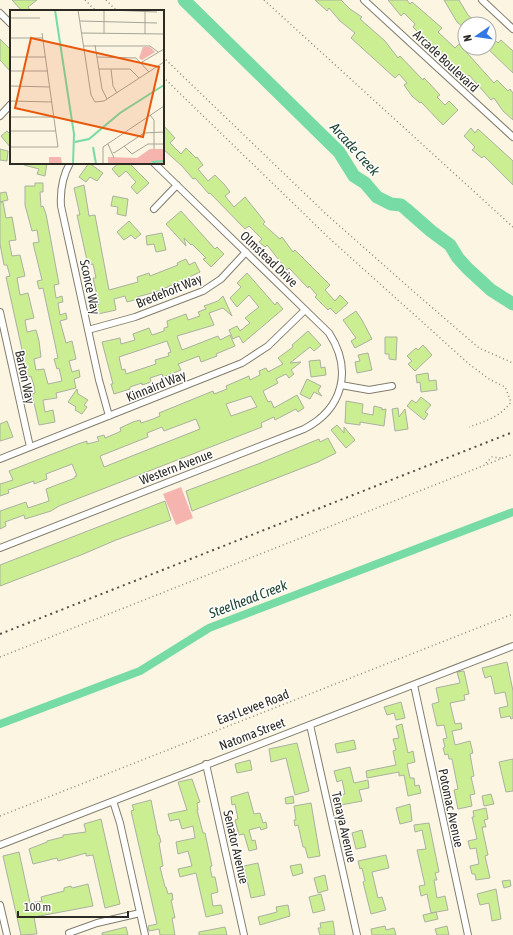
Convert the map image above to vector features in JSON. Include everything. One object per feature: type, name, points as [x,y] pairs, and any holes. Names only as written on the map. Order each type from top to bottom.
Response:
[{"type":"street","name":"Arcade Boulevard","points":[[364,0],[513,138]]},
{"type":"street","points":[[482,0],[513,29]]},
{"type":"street","points":[[0,14],[10,23]]},
{"type":"street","points":[[0,116],[10,105]]},
{"type":"street","name":"Sconce Way","points":[[70,164],[63,178],[60,195],[99,380],[109,416]]},
{"type":"street","name":"Olmstead Drive","points":[[155,164],[325,329],[335,342],[341,363],[341,385]]},
{"type":"street","points":[[154,209],[177,185]]},
{"type":"street","name":"Bredehoft Way","points":[[88,330],[135,317],[203,290],[217,282],[246,252]]},
{"type":"street","name":"Kinnaird Way","points":[[0,459],[242,363],[268,346],[305,310]]},
{"type":"street","name":"Barton Way","points":[[0,312],[30,447]]},
{"type":"street","points":[[341,385],[369,390],[392,386]]},
{"type":"street","name":"Western Avenue","points":[[0,548],[304,429],[313,424],[329,410],[341,385]]},
{"type":"street","name":"Natoma Street","points":[[0,845],[513,646]]},
{"type":"street","name":"Potomac Avenue","points":[[414,685],[468,935]]},
{"type":"street","name":"Tenaya Avenue","points":[[310,725],[357,935]]},
{"type":"street","name":"Senator Avenue","points":[[206,764],[244,935]]},
{"type":"street","points":[[113,801],[120,823],[145,935]]},
{"type":"street","points":[[0,905],[6,935]]},
{"type":"street","points":[[69,933],[97,923],[140,913]]},
{"type":"path","points":[[85,0],[95,10]]},
{"type":"path","points":[[106,0],[116,10]]},
{"type":"path","points":[[264,0],[513,228]]},
{"type":"path","points":[[164,58],[326,214],[413,291],[479,348],[513,363]]},
{"type":"path","points":[[164,78],[329,238],[470,364],[489,379],[505,387],[512,402],[505,410],[495,418],[469,428]]},
{"type":"path","points":[[0,657],[513,454]]},
{"type":"path","points":[[484,465],[492,457],[502,458]]},
{"type":"path","name":"East Levee Road","points":[[0,816],[513,614]]},
{"type":"shaded area","points":[[181,487],[193,518],[176,525],[163,494]]},
{"type":"building","points":[[12,0],[37,0],[28,7],[30,10],[21,10]]},
{"type":"building","points":[[315,0],[341,0],[350,9],[362,17],[360,19],[385,41],[398,58],[400,56],[423,80],[424,78],[430,84],[440,95],[437,97],[445,105],[449,101],[458,110],[443,125],[421,102],[420,103],[412,96],[404,85],[407,83],[399,74],[395,78],[351,38],[355,33],[340,21],[329,8],[327,11]]},
{"type":"building","points":[[388,0],[407,0],[410,4],[412,2],[442,28],[438,32],[455,48],[457,46],[457,56],[470,56],[494,83],[497,80],[508,91],[510,89],[513,93],[513,120],[503,111],[494,98],[491,100],[469,75],[466,78],[456,68],[452,72],[447,67],[451,64],[420,32],[419,33],[413,27],[415,24],[404,13],[401,16]]},
{"type":"building","points":[[444,0],[459,0],[469,16],[457,16],[457,22]]},
{"type":"building","points":[[0,39],[10,49],[10,71],[0,60]]},
{"type":"building","points":[[501,40],[513,51],[513,73],[495,56],[497,56],[497,42],[498,43]]},
{"type":"building","points":[[164,126],[175,138],[170,143],[181,154],[186,148],[196,158],[197,157],[203,165],[198,169],[208,181],[215,175],[224,184],[230,192],[225,196],[234,207],[245,197],[265,222],[263,224],[280,239],[282,237],[293,252],[295,250],[330,285],[325,290],[335,301],[340,295],[348,303],[336,314],[330,308],[328,310],[315,297],[317,295],[309,286],[308,288],[289,268],[287,270],[267,245],[265,247],[259,242],[262,239],[249,226],[245,229],[210,193],[209,194],[195,178],[193,179],[182,166],[164,150]]},
{"type":"building","points":[[471,128],[475,133],[478,129],[513,161],[513,185],[484,156],[482,158],[472,150],[475,147],[464,136]]},
{"type":"building","points":[[7,131],[9,133],[10,132],[10,147],[1,136]]},
{"type":"building","points":[[0,149],[8,151],[7,161],[0,160]]},
{"type":"building","points":[[47,164],[45,176],[37,174],[39,169],[24,165]]},
{"type":"building","points":[[88,164],[103,173],[97,181],[90,177],[86,182],[79,177]]},
{"type":"building","points":[[118,164],[130,164],[149,183],[137,194],[131,187],[136,182],[126,171],[119,177],[112,169]]},
{"type":"building","points":[[35,183],[43,183],[43,192],[40,192],[41,207],[43,206],[46,214],[59,284],[54,285],[56,298],[62,296],[63,302],[58,303],[60,315],[66,313],[67,319],[60,321],[66,343],[72,341],[76,359],[69,361],[72,372],[79,370],[80,377],[74,379],[76,388],[56,393],[57,398],[43,400],[45,412],[53,410],[55,422],[39,425],[32,394],[35,393],[34,386],[31,376],[28,377],[6,277],[10,276],[7,265],[4,265],[0,244],[0,202],[3,202],[6,218],[12,217],[16,240],[9,241],[12,256],[20,255],[25,276],[17,278],[20,295],[28,293],[34,318],[25,320],[27,332],[36,330],[39,341],[41,357],[34,359],[36,370],[44,369],[48,384],[62,381],[59,368],[57,369],[54,359],[58,358],[43,288],[39,289],[37,281],[42,280],[33,243],[39,242],[37,230],[32,231],[25,205],[25,186],[35,186]]},
{"type":"building","points":[[84,185],[89,216],[95,215],[109,290],[138,282],[137,277],[149,273],[150,276],[178,265],[177,263],[186,259],[189,265],[195,262],[200,272],[159,291],[137,297],[138,299],[127,302],[125,296],[114,299],[116,310],[98,314],[96,305],[99,304],[93,278],[96,278],[93,264],[88,265],[77,215],[80,215],[74,188]]},
{"type":"building","points":[[6,192],[8,200],[0,202],[0,193]]},
{"type":"building","points":[[113,196],[128,199],[126,216],[117,214],[118,207],[111,206]]},
{"type":"building","points":[[181,211],[215,249],[217,247],[224,254],[211,267],[203,259],[206,258],[192,244],[191,245],[184,238],[186,246],[166,224]]},
{"type":"building","points":[[129,221],[141,234],[135,239],[131,235],[124,240],[117,232]]},
{"type":"building","points":[[162,233],[166,250],[156,252],[154,244],[147,245],[146,236]]},
{"type":"building","points":[[247,273],[275,305],[277,302],[283,309],[243,343],[239,336],[233,339],[229,330],[237,326],[240,331],[250,323],[245,318],[259,307],[249,295],[237,307],[230,298],[241,287],[237,283]]},
{"type":"building","points":[[223,296],[232,316],[223,308],[209,313],[214,325],[177,336],[182,350],[218,336],[220,340],[230,335],[235,346],[216,354],[217,356],[201,362],[199,356],[178,364],[181,370],[163,377],[162,374],[150,378],[151,382],[142,385],[142,383],[114,394],[111,384],[113,384],[102,342],[120,338],[121,344],[135,340],[133,334],[149,328],[152,335],[164,331],[164,328],[168,327],[167,321],[186,314],[188,320],[200,316],[198,312],[206,309],[204,306],[218,301]],"holes":[[[167,341],[171,352],[168,353],[169,356],[155,360],[156,364],[126,374],[125,369],[122,370],[119,357]]]},
{"type":"building","points":[[356,311],[372,339],[355,348],[351,341],[356,338],[343,320]]},
{"type":"building","points":[[308,331],[321,345],[314,351],[310,347],[290,363],[301,362],[291,370],[294,374],[289,378],[286,374],[276,379],[278,383],[263,391],[268,402],[271,401],[274,408],[297,395],[304,408],[298,412],[296,409],[275,420],[274,417],[261,423],[262,427],[59,506],[51,511],[25,519],[24,515],[5,522],[6,526],[0,529],[0,511],[26,502],[28,508],[49,501],[46,489],[77,476],[72,464],[46,474],[47,479],[34,484],[34,481],[8,490],[9,493],[0,496],[0,484],[13,480],[9,471],[87,441],[87,444],[99,441],[97,437],[104,435],[105,438],[117,433],[121,431],[120,428],[133,422],[140,420],[141,423],[153,419],[160,416],[159,413],[213,391],[214,394],[227,389],[226,386],[249,376],[250,380],[260,375],[259,371],[266,368],[268,372],[283,364],[278,358],[293,347],[292,345]],"holes":[[[251,396],[257,407],[231,416],[226,404]],[[196,419],[200,429],[104,467],[100,456],[148,437],[147,433],[162,427],[164,431]]]},
{"type":"building","points":[[385,337],[397,337],[396,360],[389,359],[389,354],[385,354]]},
{"type":"building","points":[[423,345],[432,355],[415,371],[408,364],[412,361],[407,356],[416,348],[418,350]]},
{"type":"building","points":[[368,353],[372,370],[357,373],[355,362],[360,361],[358,355]]},
{"type":"building","points":[[320,360],[321,368],[325,367],[326,375],[311,377],[309,361]]},
{"type":"building","points":[[428,373],[429,381],[436,380],[437,390],[421,392],[420,382],[417,383],[416,375]]},
{"type":"building","points":[[307,379],[321,386],[318,391],[322,396],[314,392],[310,399],[300,394]]},
{"type":"building","points":[[77,389],[78,394],[88,400],[84,405],[87,407],[82,414],[75,410],[76,407],[68,402]]},
{"type":"building","points":[[421,397],[431,405],[425,412],[428,414],[424,420],[407,406],[412,400],[416,403]]},
{"type":"building","points":[[346,401],[363,404],[362,413],[373,415],[374,406],[382,408],[382,410],[386,409],[384,426],[360,422],[360,425],[345,423]]},
{"type":"building","points":[[398,408],[399,417],[405,409],[408,429],[395,431],[392,409]]},
{"type":"building","points":[[7,421],[13,437],[0,441],[0,424]]},
{"type":"building","points":[[337,425],[344,433],[344,427],[355,440],[346,448],[331,430]]},
{"type":"building","points":[[328,438],[336,453],[318,462],[192,511],[186,491],[319,439],[320,442]]},
{"type":"building","points":[[165,501],[171,520],[0,586],[0,565]]},
{"type":"building","points":[[507,662],[513,691],[513,718],[511,719],[510,716],[501,718],[499,708],[508,706],[505,692],[495,694],[491,676],[485,678],[482,668]]},
{"type":"building","points":[[464,671],[469,694],[464,695],[465,700],[450,703],[455,724],[461,723],[462,729],[452,731],[455,745],[470,741],[473,753],[470,754],[474,776],[471,777],[475,794],[470,795],[472,806],[458,809],[454,790],[458,789],[452,759],[449,759],[448,754],[445,755],[443,748],[445,747],[443,739],[447,738],[444,725],[437,726],[432,704],[439,702],[436,688],[460,683],[457,672]]},
{"type":"building","points":[[401,702],[405,718],[396,720],[394,713],[387,715],[384,707]]},
{"type":"building","points":[[402,724],[408,753],[413,751],[415,762],[407,764],[410,778],[414,778],[415,786],[419,785],[421,793],[408,796],[404,775],[399,776],[399,772],[367,778],[366,771],[396,765],[393,751],[396,750],[393,739],[399,738],[396,726]]},
{"type":"building","points":[[354,740],[356,749],[337,753],[335,744]]},
{"type":"building","points":[[297,743],[309,791],[295,795],[286,758],[271,762],[269,749]]},
{"type":"building","points":[[513,759],[513,791],[506,792],[499,762]]},
{"type":"building","points":[[250,760],[252,770],[237,773],[235,764]]},
{"type":"building","points":[[350,767],[354,783],[368,780],[369,788],[359,790],[362,801],[341,805],[339,795],[345,794],[342,780],[337,782],[334,771]]},
{"type":"building","points":[[192,779],[200,802],[197,803],[197,810],[203,833],[205,833],[212,866],[210,867],[212,877],[215,877],[218,892],[211,894],[213,906],[221,905],[223,913],[206,917],[196,873],[180,877],[178,869],[192,866],[188,851],[178,854],[176,842],[195,838],[193,826],[182,829],[179,819],[170,821],[168,814],[187,810],[178,782]]},
{"type":"building","points":[[248,792],[254,814],[260,813],[263,823],[266,822],[267,828],[261,830],[260,827],[249,830],[252,841],[255,840],[257,849],[249,851],[244,834],[239,835],[235,820],[238,819],[235,804],[232,805],[231,797]]},
{"type":"building","points":[[491,794],[494,804],[484,806],[482,796]]},
{"type":"building","points":[[293,796],[294,803],[286,804],[285,798]]},
{"type":"building","points":[[151,800],[158,835],[161,842],[159,843],[163,866],[160,867],[168,894],[172,893],[173,900],[171,900],[175,918],[172,918],[175,935],[160,935],[159,929],[149,931],[148,926],[157,924],[131,811],[134,810],[132,805]]},
{"type":"building","points":[[311,803],[320,856],[308,858],[305,847],[303,847],[298,825],[295,826],[294,820],[296,820],[294,806]]},
{"type":"building","points":[[410,804],[412,821],[400,824],[396,808]]},
{"type":"building","points":[[486,808],[488,819],[484,820],[486,827],[482,827],[488,855],[485,856],[490,878],[476,880],[475,874],[472,874],[470,866],[479,864],[476,848],[470,849],[468,841],[477,839],[472,817],[474,817],[473,811]]},
{"type":"building","points":[[101,819],[120,904],[105,908],[93,855],[86,856],[86,853],[58,861],[57,858],[33,864],[29,849],[47,841],[63,837],[63,835],[86,832],[84,824]]},
{"type":"building","points":[[429,823],[439,872],[435,873],[437,880],[434,880],[437,898],[445,896],[448,910],[431,913],[427,894],[421,896],[419,886],[425,885],[417,850],[426,849],[422,830],[415,832],[414,825]]},
{"type":"building","points":[[362,830],[366,847],[356,849],[352,833]]},
{"type":"building","points":[[19,852],[30,903],[42,901],[41,897],[64,891],[64,888],[71,886],[72,888],[88,884],[93,906],[34,917],[37,934],[21,935],[3,856]]},
{"type":"building","points":[[386,855],[389,868],[372,872],[378,898],[382,897],[386,910],[371,914],[363,882],[365,881],[362,868],[360,869],[358,861]]},
{"type":"building","points":[[258,863],[265,895],[251,898],[244,866]]},
{"type":"building","points":[[301,864],[303,873],[293,876],[290,866]]},
{"type":"building","points":[[325,875],[328,890],[318,893],[314,878]]},
{"type":"building","points":[[510,880],[511,886],[504,888],[502,881]]},
{"type":"building","points":[[496,889],[501,919],[492,921],[489,903],[480,905],[477,894]]},
{"type":"building","points":[[321,894],[325,910],[313,913],[309,897]]},
{"type":"building","points":[[288,905],[290,916],[260,925],[258,917],[277,912],[276,907]]},
{"type":"building","points":[[436,912],[438,919],[425,922],[423,915]]},
{"type":"building","points":[[333,921],[335,935],[320,935],[318,928],[321,928],[320,923]]},
{"type":"building","points":[[385,926],[386,930],[394,928],[396,935],[372,935],[371,929]]},
{"type":"building","points":[[447,926],[449,935],[437,935],[435,929]]},
{"type":"building","points":[[126,927],[128,935],[102,935],[102,933]]},
{"type":"building","points":[[225,927],[227,935],[199,935],[199,932]]},
{"type":"waterway","name":"Arcade Creek","points":[[184,0],[339,152],[354,176],[365,183],[377,197],[391,204],[401,205],[406,209],[450,245],[458,258],[467,268],[491,290],[513,304]]},
{"type":"waterway","name":"Steelhead Creek","points":[[0,724],[140,671],[209,628],[513,512]]},
{"type":"railway","points":[[0,634],[513,432]]}]
